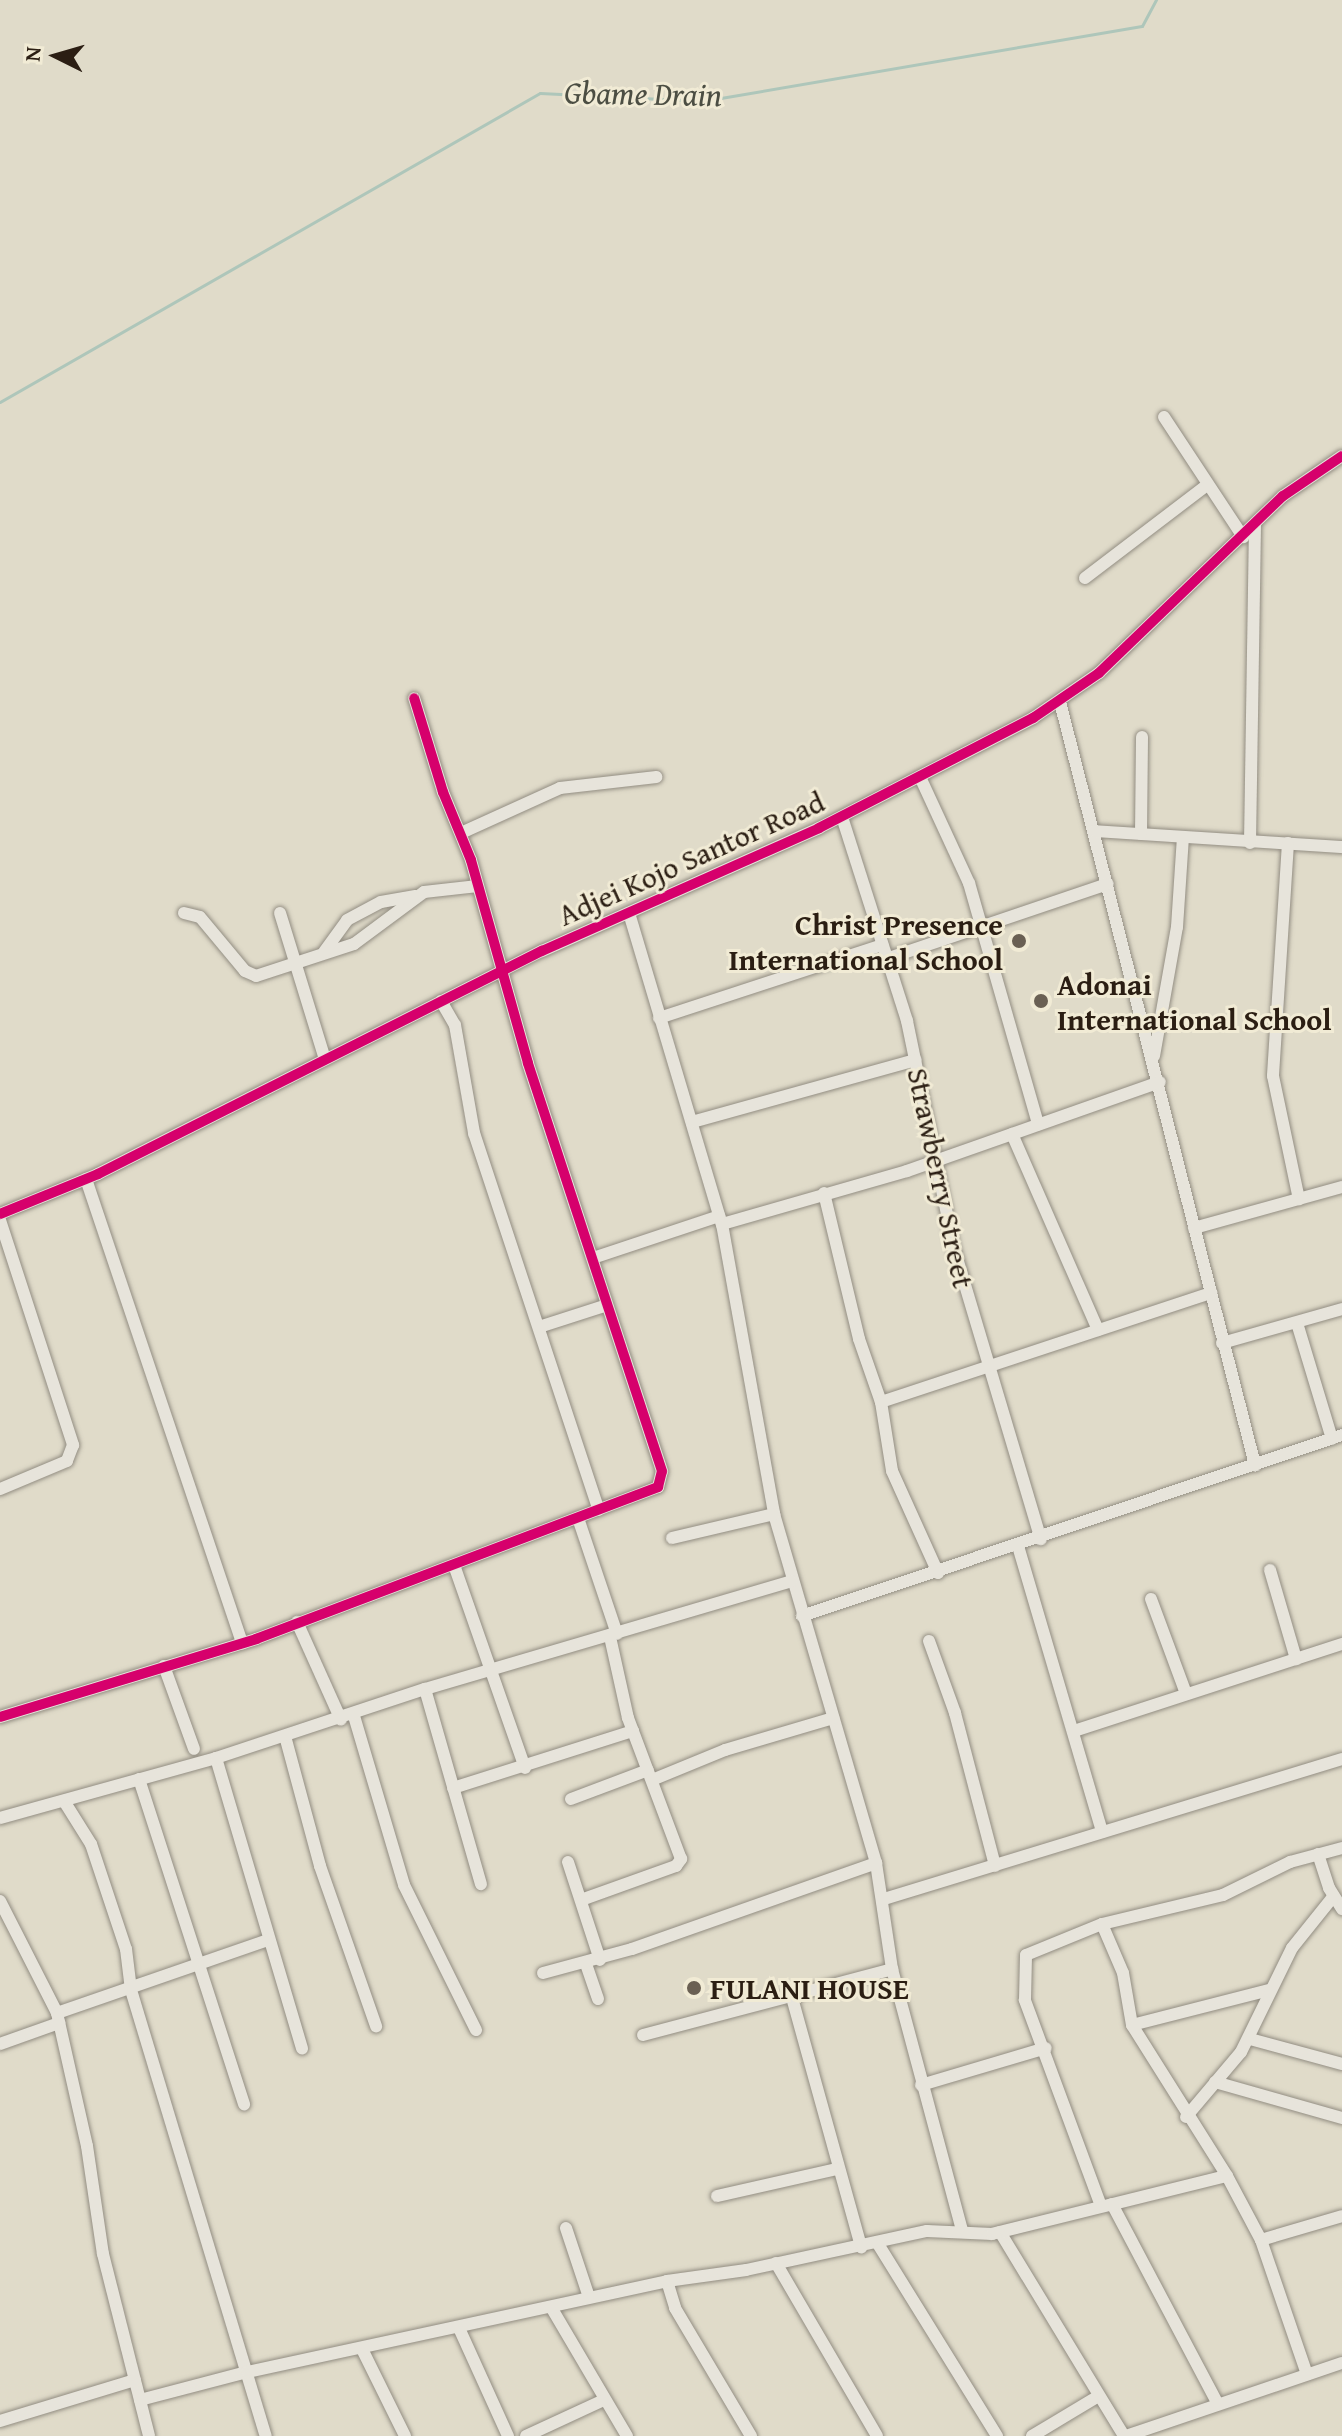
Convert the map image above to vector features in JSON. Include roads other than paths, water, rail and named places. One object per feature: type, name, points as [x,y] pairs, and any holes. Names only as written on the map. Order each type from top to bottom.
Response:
[{"type":"street","points":[[1164,417],[1243,537]]},
{"type":"street","name":"Adjei Kojo Santor Road","points":[[0,1217],[86,1179],[324,1056],[502,971],[842,817],[1060,702],[1099,673],[1283,496],[1342,456]]},
{"type":"street","points":[[1085,578],[1207,485]]},
{"type":"street","points":[[1250,843],[1255,524]]},
{"type":"street","points":[[0,1717],[242,1643],[579,1521],[599,1510],[651,1493],[662,1471],[607,1305],[461,833],[443,792],[414,698]]},
{"type":"street","points":[[1060,702],[1154,1056],[1222,1343],[1255,1465]]},
{"type":"street","points":[[1141,834],[1142,737]]},
{"type":"street","points":[[461,833],[516,812],[547,792],[602,779],[656,777]]},
{"type":"street","points":[[920,777],[969,883],[1038,1124]]},
{"type":"street","name":"Strawberry Street","points":[[842,817],[916,1060],[936,1160],[986,1367],[1041,1539]]},
{"type":"street","points":[[1094,831],[1342,847]]},
{"type":"street","points":[[1154,1056],[1177,927],[1183,837]]},
{"type":"street","points":[[1288,843],[1273,1076],[1299,1199]]},
{"type":"street","points":[[886,959],[1108,884]]},
{"type":"street","points":[[324,952],[347,920],[381,902],[435,889],[478,886]]},
{"type":"street","points":[[184,913],[200,917],[250,975],[299,964],[324,952],[343,950],[370,935],[415,896]]},
{"type":"street","points":[[280,913],[299,964],[324,1056]]},
{"type":"street","points":[[629,913],[721,1220],[774,1514],[791,1581],[876,1863],[884,1899],[892,1969],[962,2230]]},
{"type":"street","points":[[659,1018],[882,945]]},
{"type":"street","points":[[441,1001],[455,1025],[467,1111],[599,1510]]},
{"type":"street","points":[[692,1122],[916,1060]]},
{"type":"street","points":[[593,1258],[936,1160],[1160,1082]]},
{"type":"street","points":[[1012,1134],[1098,1330]]},
{"type":"street","points":[[86,1179],[242,1643]]},
{"type":"street","points":[[1194,1228],[1342,1187]]},
{"type":"street","points":[[824,1193],[859,1339],[881,1402],[900,1496],[938,1573]]},
{"type":"street","points":[[0,1217],[73,1445],[67,1461],[0,1489]]},
{"type":"street","points":[[881,1402],[1211,1293]]},
{"type":"street","points":[[539,1327],[607,1305]]},
{"type":"street","points":[[1222,1343],[1342,1309]]},
{"type":"street","points":[[802,1616],[1041,1539],[1337,1437],[1297,1323]]},
{"type":"street","points":[[672,1538],[774,1514]]},
{"type":"street","points":[[579,1521],[614,1636],[633,1731],[680,1863],[581,1900]]},
{"type":"street","points":[[1018,1546],[1102,1832]]},
{"type":"street","points":[[454,1565],[525,1768]]},
{"type":"street","points":[[1270,1570],[1296,1659]]},
{"type":"street","points":[[0,1818],[216,1758],[347,1718],[425,1689],[614,1636],[791,1581]]},
{"type":"street","points":[[1151,1599],[1185,1691]]},
{"type":"street","points":[[297,1622],[347,1718],[404,1885],[476,2030]]},
{"type":"street","points":[[929,1641],[955,1713],[995,1866]]},
{"type":"street","points":[[1074,1731],[1185,1691],[1342,1644]]},
{"type":"street","points":[[164,1666],[194,1749]]},
{"type":"street","points":[[425,1689],[481,1884]]},
{"type":"street","points":[[571,1799],[833,1718]]},
{"type":"street","points":[[453,1788],[525,1768],[633,1731]]},
{"type":"street","points":[[285,1736],[320,1866],[376,2026]]},
{"type":"street","points":[[216,1758],[302,2049]]},
{"type":"street","points":[[884,1899],[1342,1759]]},
{"type":"street","points":[[139,1779],[244,2104]]},
{"type":"street","points":[[64,1801],[91,1844],[126,1949],[131,1990],[266,2436]]},
{"type":"street","points":[[1218,2404],[1107,2205],[1024,1994],[1026,1955],[1102,1924],[1223,1895],[1290,1862],[1342,1848]]},
{"type":"street","points":[[1318,1854],[1333,1897],[1342,1909]]},
{"type":"street","points":[[568,1862],[600,1960]]},
{"type":"street","points":[[543,1973],[600,1960],[876,1863]]},
{"type":"street","points":[[1186,2117],[1250,2039],[1269,1990],[1292,1948],[1333,1897]]},
{"type":"street","points":[[0,1901],[58,2018],[87,2146],[95,2218],[149,2436]]},
{"type":"street","points":[[1102,1924],[1123,1973],[1132,2025],[1186,2117],[1227,2176],[1261,2240],[1307,2374]]},
{"type":"street","points":[[0,2044],[58,2018],[268,1940]]},
{"type":"street","points":[[586,1964],[598,1999]]},
{"type":"street","points":[[643,2035],[892,1969]]},
{"type":"street","points":[[1132,2025],[1269,1990]]},
{"type":"street","points":[[791,1994],[861,2247]]},
{"type":"street","points":[[1250,2039],[1342,2064]]},
{"type":"street","points":[[921,2085],[1046,2048]]},
{"type":"street","points":[[1215,2082],[1342,2118]]},
{"type":"street","points":[[717,2196],[837,2169]]},
{"type":"street","points":[[140,2400],[247,2372],[459,2328],[589,2297],[878,2244],[927,2231],[1000,2232],[1227,2176]]},
{"type":"street","points":[[1261,2240],[1342,2216]]},
{"type":"street","points":[[566,2228],[589,2297]]},
{"type":"street","points":[[1000,2232],[1097,2397],[1125,2436],[1342,2363]]},
{"type":"street","points":[[878,2244],[997,2436]]},
{"type":"street","points":[[776,2263],[877,2436]]},
{"type":"street","points":[[667,2281],[675,2308],[751,2436]]},
{"type":"street","points":[[551,2307],[627,2436]]},
{"type":"street","points":[[459,2328],[508,2436]]},
{"type":"street","points":[[362,2349],[405,2436]]},
{"type":"street","points":[[0,2421],[135,2380]]},
{"type":"street","points":[[1032,2436],[1097,2397]]},
{"type":"street","points":[[526,2436],[604,2400]]},
{"type":"waterway","name":"Gbame Drain","points":[[0,402],[540,93],[703,101],[1142,26],[1156,0]]},
{"type":"place","name":"Christ Presence International School","points":[[1019,941]]},
{"type":"place","name":"Adonai International School","points":[[1041,1001]]},
{"type":"place","name":"FULANI HOUSE","points":[[694,1988]]}]
